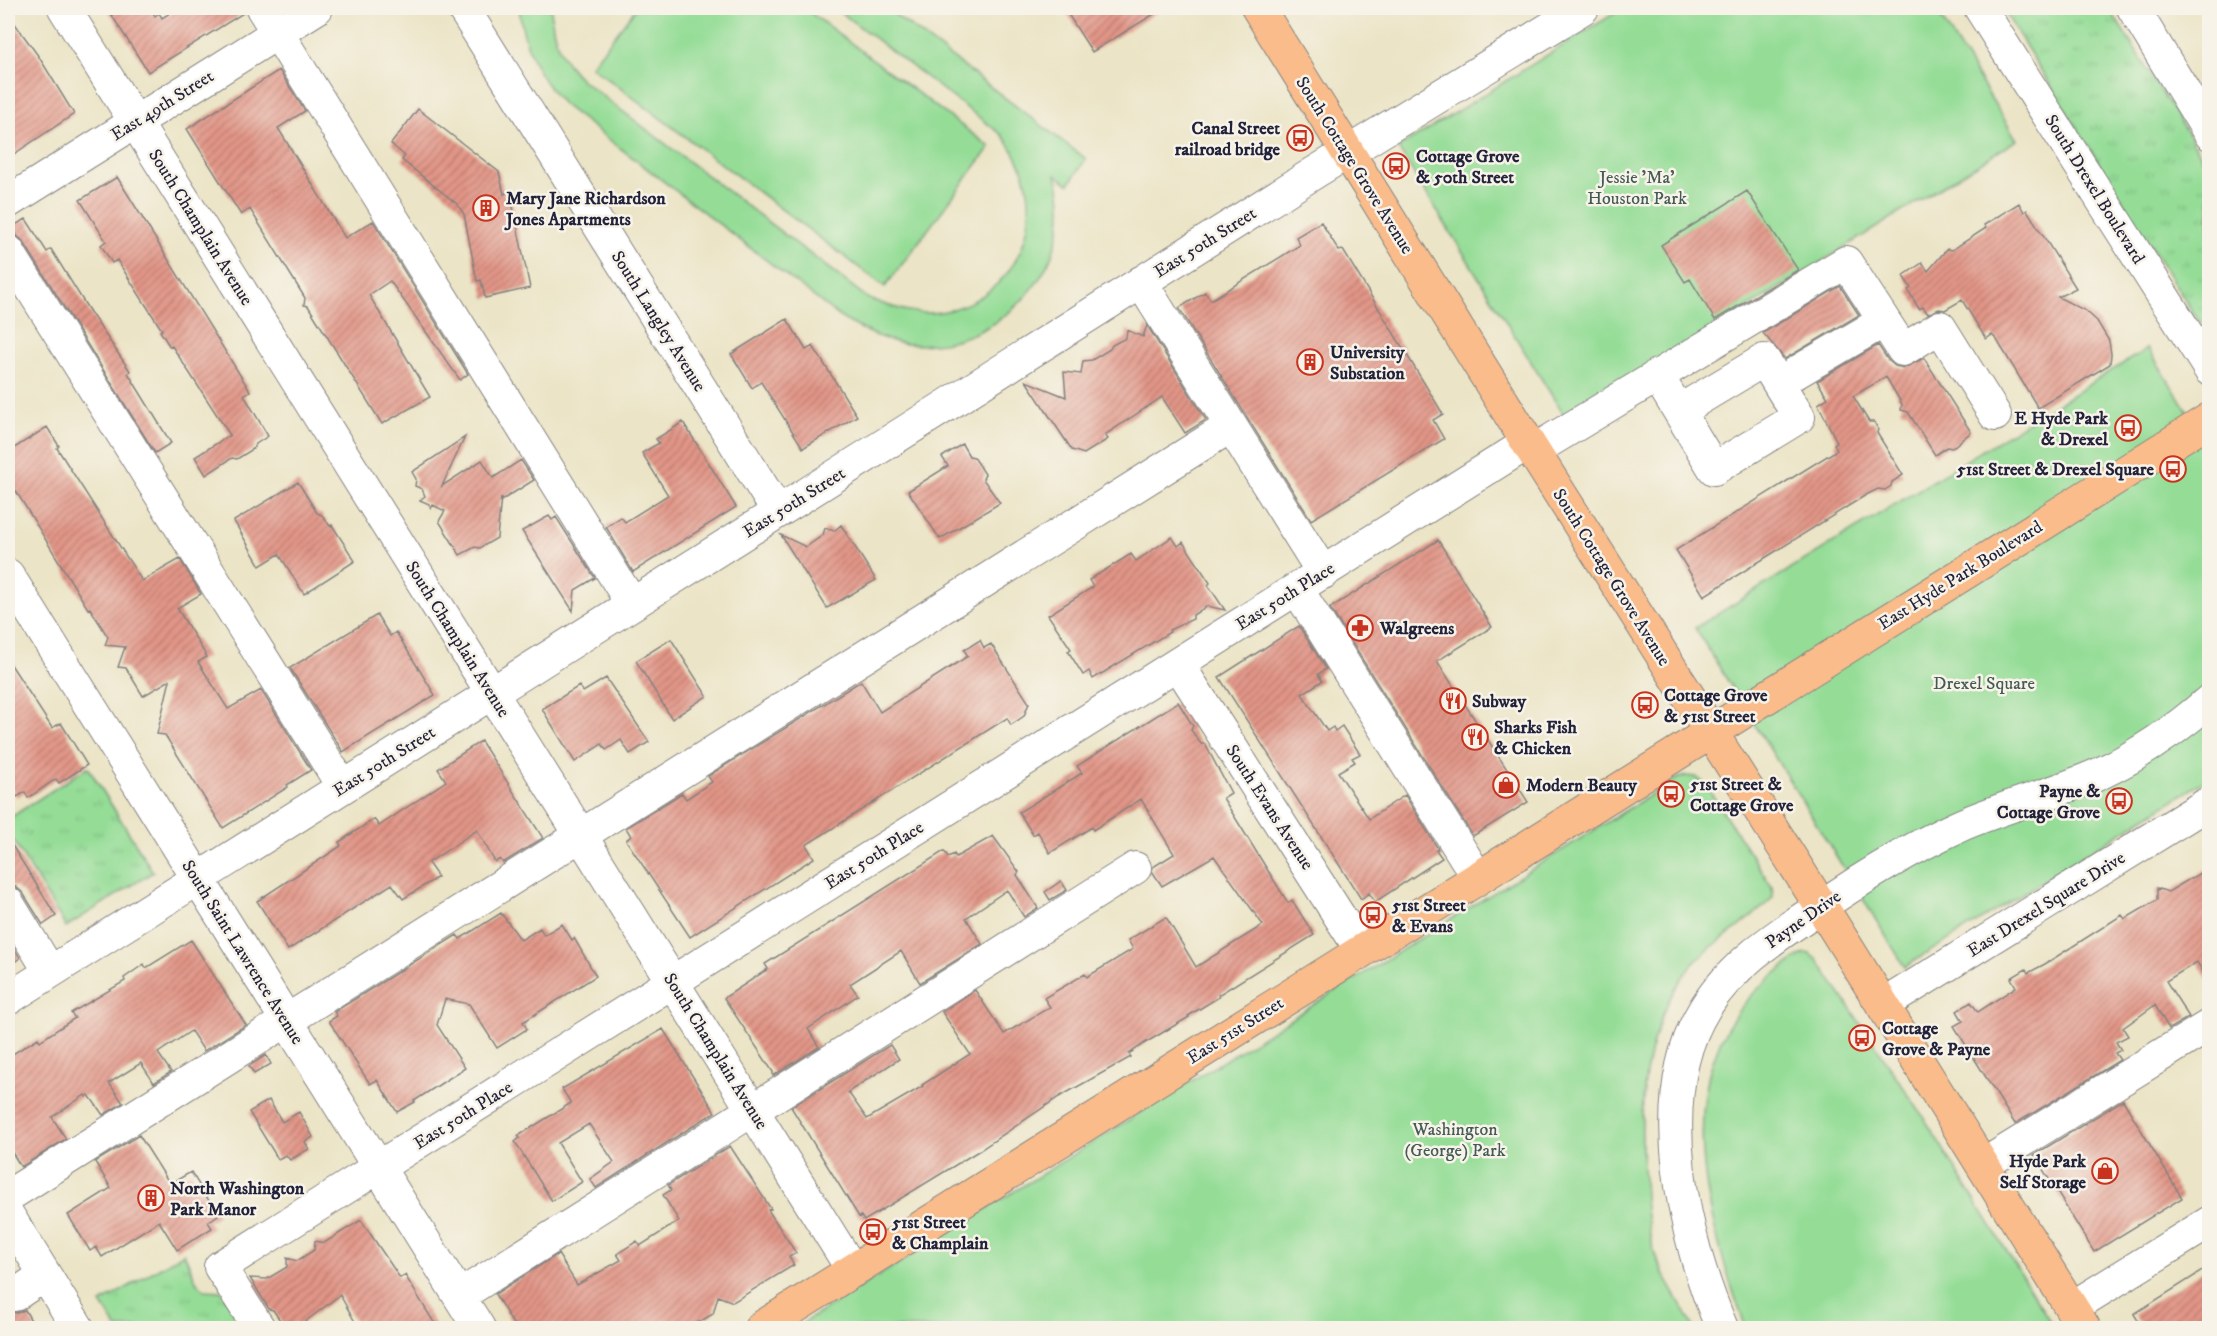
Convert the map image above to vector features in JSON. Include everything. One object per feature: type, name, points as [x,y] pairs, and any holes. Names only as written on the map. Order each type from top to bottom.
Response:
[{"type":"main road","name":"South Cottage Grove Avenue","points":[[1258,8],[1530,447],[1821,906],[2078,1318]]},
{"type":"main road","name":"East Hyde Park Boulevard","points":[[1710,731],[2210,419]]},
{"type":"main road","name":"East 51st Street","points":[[761,1329],[1710,731]]},
{"type":"street","name":"South Champlain Avenue","points":[[64,8],[853,1271]]},
{"type":"street","name":"East 49th Street","points":[[8,202],[135,122],[270,20],[317,8]]},
{"type":"street","name":"South Langley Avenue","points":[[463,8],[778,512]]},
{"type":"street","name":"East 50th Street","points":[[8,999],[1347,152],[1583,8]]},
{"type":"street","name":"South Drexel Boulevard","points":[[1980,8],[2210,370]]},
{"type":"street","points":[[2133,8],[2210,134]]},
{"type":"street","points":[[270,20],[632,604]]},
{"type":"street","points":[[8,251],[343,787]]},
{"type":"street","name":"East 50th Place","points":[[259,1329],[220,1268],[1297,589],[1530,447],[1657,375],[1846,261],[1884,321]]},
{"type":"street","points":[[1141,282],[1323,573]]},
{"type":"street","points":[[1797,372],[1884,321],[1903,350],[1940,327],[1995,415]]},
{"type":"street","points":[[1657,375],[1679,411]]},
{"type":"street","points":[[8,1196],[1231,426]]},
{"type":"street","name":"South Saint Lawrence Avenue","points":[[8,574],[479,1329]]},
{"type":"street","points":[[1297,589],[1478,878]]},
{"type":"street","name":"South Evans Avenue","points":[[1178,664],[1361,950]]},
{"type":"street","name":"Payne Drive","points":[[1722,1329],[1706,1291],[1682,1199],[1677,1136],[1678,1096],[1683,1064],[1694,1031],[1705,1008],[1729,977],[1753,954],[1876,870],[1959,827],[2103,772],[2144,750],[2179,726],[2210,700]]},
{"type":"street","name":"East Drexel Square Drive","points":[[1883,1005],[2210,802]]},
{"type":"street","points":[[459,1296],[1135,868]]},
{"type":"street","points":[[8,903],[50,972]]},
{"type":"street","points":[[1983,1166],[2210,1025]]},
{"type":"street","points":[[8,1215],[27,1263],[78,1329]]},
{"type":"street","points":[[2078,1318],[2210,1222]]},
{"type":"street","points":[[15,1295],[27,1263]]},
{"type":"green space","points":[[519,8],[551,8],[553,29],[559,48],[568,65],[583,81],[869,299],[897,308],[926,313],[946,311],[974,300],[997,284],[1014,263],[1025,239],[1029,212],[1027,185],[1018,159],[1001,134],[835,8],[886,8],[1086,159],[1069,184],[1056,175],[1061,208],[1057,240],[1044,270],[1025,297],[1001,318],[972,334],[940,343],[898,343],[882,338],[843,319],[564,105],[547,84],[533,60],[524,35]]},
{"type":"green space","points":[[636,8],[804,8],[990,147],[885,287],[591,66]]},
{"type":"green space","name":"Jessie 'Ma' Houston Park","points":[[1623,8],[1935,8],[2017,140],[1567,420],[1398,148]]},
{"type":"green space","points":[[2002,8],[2109,8],[2209,168],[2209,334],[2188,305]]},
{"type":"green space","name":"Drexel Square","points":[[2148,348],[2209,446],[2209,778],[1905,967],[1695,628]]},
{"type":"green space","points":[[88,767],[153,872],[66,927],[8,832],[8,819]]},
{"type":"green space","name":"Washington (George) Park","points":[[1685,776],[1696,777],[1705,784],[1772,887],[1773,897],[1704,953],[1684,975],[1659,1023],[1646,1074],[1642,1153],[1649,1231],[1661,1269],[1694,1328],[795,1328],[1676,779]]},
{"type":"green space","points":[[1805,953],[1817,959],[1924,1118],[2054,1328],[1746,1328],[1718,1240],[1708,1193],[1703,1146],[1704,1100],[1715,1056],[1735,1015],[1768,980]]},
{"type":"green space","points":[[184,1253],[196,1281],[204,1290],[222,1291],[247,1328],[117,1328],[101,1303]]},
{"type":"building","points":[[107,8],[150,8],[155,16],[159,13],[162,18],[178,8],[244,8],[245,12],[148,72]]},
{"type":"building","points":[[1064,8],[1164,8],[1092,52]]},
{"type":"building","points":[[8,14],[39,57],[74,114],[14,154],[8,144]]},
{"type":"building","points":[[279,70],[305,111],[278,128],[345,238],[373,221],[468,374],[460,380],[390,281],[369,295],[430,397],[382,424],[308,306],[304,305],[305,298],[250,209],[241,215],[187,129]]},
{"type":"building","name":"Mary Jane Richardson Jones Apartments","points":[[418,109],[499,172],[504,194],[510,192],[530,288],[485,298],[481,280],[477,281],[464,214],[457,204],[402,160],[405,156],[391,144]]},
{"type":"building","points":[[117,177],[250,391],[244,395],[268,436],[256,444],[253,449],[237,459],[232,458],[206,475],[195,457],[230,435],[172,346],[170,347],[160,331],[162,330],[117,260],[112,263],[101,245],[106,241],[80,200]]},
{"type":"building","points":[[1747,191],[1798,270],[1715,320],[1690,279],[1685,282],[1661,245]]},
{"type":"building","points":[[2019,203],[2024,212],[2027,210],[2076,288],[2058,297],[2086,311],[2097,321],[2109,341],[2111,354],[2110,364],[2038,408],[1997,340],[1992,335],[1986,339],[1962,300],[1945,310],[1939,309],[1928,314],[1923,307],[1919,309],[1908,290],[1911,288],[1903,276],[1922,263],[1928,271],[1947,249],[1952,250],[1986,228],[1984,225]]},
{"type":"building","points":[[26,219],[47,252],[51,249],[130,371],[128,373],[171,443],[155,453],[23,241],[17,236],[13,226]]},
{"type":"building","name":"University Substation","points":[[1321,222],[1339,251],[1343,250],[1443,414],[1433,420],[1444,439],[1311,520],[1179,308],[1205,292],[1211,300],[1300,245],[1296,237]]},
{"type":"building","points":[[1840,286],[1859,315],[1785,359],[1763,333]]},
{"type":"building","points":[[787,319],[806,350],[813,346],[857,416],[803,448],[761,382],[752,388],[731,354]]},
{"type":"building","points":[[1147,325],[1206,420],[1185,433],[1162,397],[1105,435],[1108,439],[1084,454],[1072,450],[1026,381],[1066,397],[1064,372],[1081,374],[1083,361],[1092,360],[1126,338],[1127,330],[1143,337]]},
{"type":"building","points":[[1878,345],[1895,366],[1904,368],[1924,358],[1971,432],[1952,448],[1947,447],[1935,455],[1908,412],[1901,410],[1902,404],[1886,377],[1853,396],[1869,422],[1874,422],[1878,429],[1877,433],[1903,475],[1885,490],[1878,489],[1866,495],[1704,596],[1676,550],[1837,450],[1834,444],[1837,442],[1818,404],[1828,398],[1817,381]]},
{"type":"building","points":[[683,422],[736,507],[633,572],[606,527],[621,517],[625,522],[668,495],[642,453],[659,443],[656,439]]},
{"type":"building","points":[[47,427],[59,446],[57,448],[142,581],[180,559],[201,594],[177,608],[207,657],[198,662],[228,709],[261,690],[311,770],[223,828],[165,735],[157,734],[170,680],[143,696],[126,668],[118,667],[125,647],[105,645],[108,637],[90,608],[88,609],[8,478],[8,452]]},
{"type":"building","points":[[465,437],[442,486],[482,460],[493,478],[521,460],[534,480],[502,500],[501,497],[497,538],[480,548],[475,547],[460,555],[439,521],[445,511],[433,505],[431,509],[429,504],[420,500],[425,496],[422,489],[415,486],[416,479],[412,472]]},
{"type":"building","points":[[962,444],[985,474],[983,479],[1000,503],[940,539],[908,491],[948,466],[942,457]]},
{"type":"building","points":[[298,482],[317,513],[322,515],[330,526],[332,525],[355,561],[304,594],[279,554],[260,566],[234,521]]},
{"type":"building","points":[[549,516],[552,520],[556,517],[595,578],[575,590],[573,611],[522,531]]},
{"type":"building","points":[[841,525],[876,580],[827,608],[781,535],[806,547],[823,535],[825,528],[834,531]]},
{"type":"building","points":[[1172,537],[1178,546],[1183,542],[1225,610],[1207,606],[1193,615],[1193,619],[1169,630],[1170,632],[1093,679],[1089,671],[1083,675],[1068,651],[1071,649],[1048,615],[1093,587],[1089,580],[1131,554],[1136,561]]},
{"type":"building","points":[[1438,540],[1492,627],[1437,661],[1528,802],[1473,836],[1330,608]]},
{"type":"building","points":[[377,615],[390,636],[396,632],[435,695],[343,752],[290,668]]},
{"type":"building","points":[[1299,626],[1326,669],[1318,674],[1322,681],[1302,694],[1327,731],[1333,727],[1335,731],[1342,726],[1360,754],[1352,758],[1355,762],[1338,772],[1369,819],[1405,795],[1442,858],[1375,902],[1369,893],[1361,899],[1219,677]]},
{"type":"building","points":[[671,639],[707,696],[672,719],[636,661]]},
{"type":"building","points":[[980,640],[984,648],[991,644],[1029,703],[1024,716],[1011,725],[1007,718],[806,845],[814,858],[690,937],[626,840],[631,836],[626,828],[682,793],[686,799],[712,782],[708,776],[861,681],[880,712],[968,656],[964,650]]},
{"type":"building","points":[[8,660],[52,728],[61,723],[87,765],[59,783],[56,779],[28,798],[25,792],[17,797],[8,782]]},
{"type":"building","points":[[606,678],[649,742],[630,754],[621,740],[606,750],[602,744],[575,762],[542,709],[579,686],[583,692]]},
{"type":"building","points":[[1178,702],[1193,726],[1191,730],[1201,744],[1205,744],[1231,793],[1223,798],[1288,903],[1292,900],[1314,935],[1145,1043],[1129,1054],[1131,1057],[1059,1097],[980,1150],[864,1221],[861,1216],[859,1217],[791,1107],[890,1045],[899,1059],[848,1092],[867,1119],[923,1086],[970,1054],[942,1012],[975,990],[1004,1034],[1050,1007],[1044,998],[1085,974],[1087,977],[1133,949],[1128,940],[1166,917],[1196,967],[1263,925],[1214,856],[1162,886],[1152,871],[1153,867],[1174,854],[1141,799],[1093,830],[1092,827],[1050,853],[1038,832],[1033,835],[1019,812],[1082,773],[1077,766]]},
{"type":"building","points":[[481,741],[543,838],[503,863],[500,859],[495,862],[477,830],[428,863],[438,877],[403,899],[392,884],[288,950],[257,901],[341,846],[339,842],[374,819],[379,826],[446,781],[438,769]]},
{"type":"building","points":[[993,836],[1019,872],[1017,875],[1038,908],[1024,917],[1007,890],[966,918],[982,944],[920,983],[901,951],[850,984],[858,995],[808,1029],[819,1047],[773,1076],[773,1072],[724,998],[768,969],[765,964],[944,851],[948,857],[954,854],[956,857]]},
{"type":"building","points":[[8,839],[56,916],[43,925],[23,893],[16,887],[8,885]]},
{"type":"building","points":[[2210,867],[2210,983],[2197,962],[2166,981],[2189,1017],[2169,1029],[2155,1005],[2123,1028],[2128,1036],[2116,1042],[2121,1050],[2115,1053],[2120,1060],[2015,1124],[1954,1026],[1963,1021],[1957,1011],[1971,1002],[1978,1012],[2016,987],[2011,978],[2026,969],[2028,973],[2045,964],[2122,915],[2125,919],[2157,900],[2157,888],[2168,892]]},
{"type":"building","points":[[1061,881],[1067,890],[1050,900],[1045,892]]},
{"type":"building","points":[[501,913],[521,940],[540,928],[544,935],[562,924],[572,940],[574,938],[596,976],[523,1022],[527,1029],[497,1048],[469,1004],[445,999],[437,1025],[465,1068],[397,1112],[377,1080],[370,1084],[329,1021],[337,1016],[334,1012],[457,935],[460,939]]},
{"type":"building","points":[[8,937],[20,958],[8,966]]},
{"type":"building","points":[[191,940],[246,1025],[204,1051],[191,1031],[158,1053],[171,1072],[154,1083],[141,1063],[109,1083],[123,1103],[103,1115],[89,1095],[86,1097],[85,1095],[52,1117],[66,1139],[21,1167],[8,1146],[8,1057],[38,1038],[40,1041],[75,1018],[71,1013],[125,981],[124,978],[144,964],[146,968]]},
{"type":"building","points":[[663,1029],[715,1112],[596,1188],[590,1179],[614,1162],[589,1124],[558,1143],[582,1182],[552,1201],[515,1142],[520,1138],[518,1136],[571,1103],[562,1089]]},
{"type":"building","points":[[266,1055],[271,1064],[254,1074],[249,1066]]},
{"type":"building","points":[[269,1100],[282,1122],[299,1112],[313,1137],[305,1142],[309,1149],[290,1160],[286,1155],[278,1159],[249,1112]]},
{"type":"building","name":"Hyde Park Self Storage","points":[[2123,1100],[2182,1198],[2094,1252],[2034,1155]]},
{"type":"building","name":"North Washington Park Manor","points":[[139,1135],[170,1184],[191,1172],[218,1215],[208,1222],[212,1228],[177,1250],[159,1221],[102,1257],[96,1247],[90,1251],[68,1215],[111,1188],[95,1162]]},
{"type":"building","points":[[730,1146],[771,1209],[768,1210],[796,1253],[789,1257],[794,1265],[733,1302],[718,1296],[713,1314],[687,1329],[516,1329],[495,1294],[558,1254],[577,1285],[621,1260],[617,1254],[637,1241],[640,1246],[679,1221],[663,1195],[671,1190],[668,1185]]},
{"type":"building","points":[[361,1220],[400,1278],[405,1275],[438,1329],[359,1329],[340,1295],[302,1324],[295,1323],[286,1329],[273,1310],[269,1309],[250,1278],[267,1279],[287,1267],[287,1258],[297,1261],[314,1250],[315,1241],[324,1243]]},
{"type":"building","points":[[2210,1266],[2210,1329],[2143,1329],[2134,1314]]},
{"type":"building","points":[[25,1310],[36,1329],[8,1329],[8,1311],[17,1313]]},
{"type":"place","name":"Canal Street railroad bridge","points":[[1300,138]]},
{"type":"place","name":"Cottage Grove & 50th Street","points":[[1396,166]]},
{"type":"place","name":"Mary Jane Richardson Jones Apartments","points":[[486,208]]},
{"type":"place","name":"University Substation","points":[[1310,362]]},
{"type":"place","name":"E Hyde Park & Drexel","points":[[2128,428]]},
{"type":"place","name":"51st Street & Drexel Square","points":[[2173,469]]},
{"type":"place","name":"Walgreens","points":[[1360,628]]},
{"type":"place","name":"Subway","points":[[1453,701]]},
{"type":"place","name":"Cottage Grove & 51st Street","points":[[1645,705]]},
{"type":"place","name":"Sharks Fish & Chicken","points":[[1475,737]]},
{"type":"place","name":"Modern Beauty","points":[[1506,785]]},
{"type":"place","name":"51st Street & Cottage Grove","points":[[1671,794]]},
{"type":"place","name":"Payne & Cottage Grove","points":[[2119,801]]},
{"type":"place","name":"51st Street & Evans","points":[[1373,915]]},
{"type":"place","name":"Cottage Grove & Payne","points":[[1862,1038]]},
{"type":"place","name":"Hyde Park Self Storage","points":[[2105,1171]]},
{"type":"place","name":"North Washington Park Manor","points":[[151,1198]]},
{"type":"place","name":"51st Street & Champlain","points":[[873,1232]]}]
